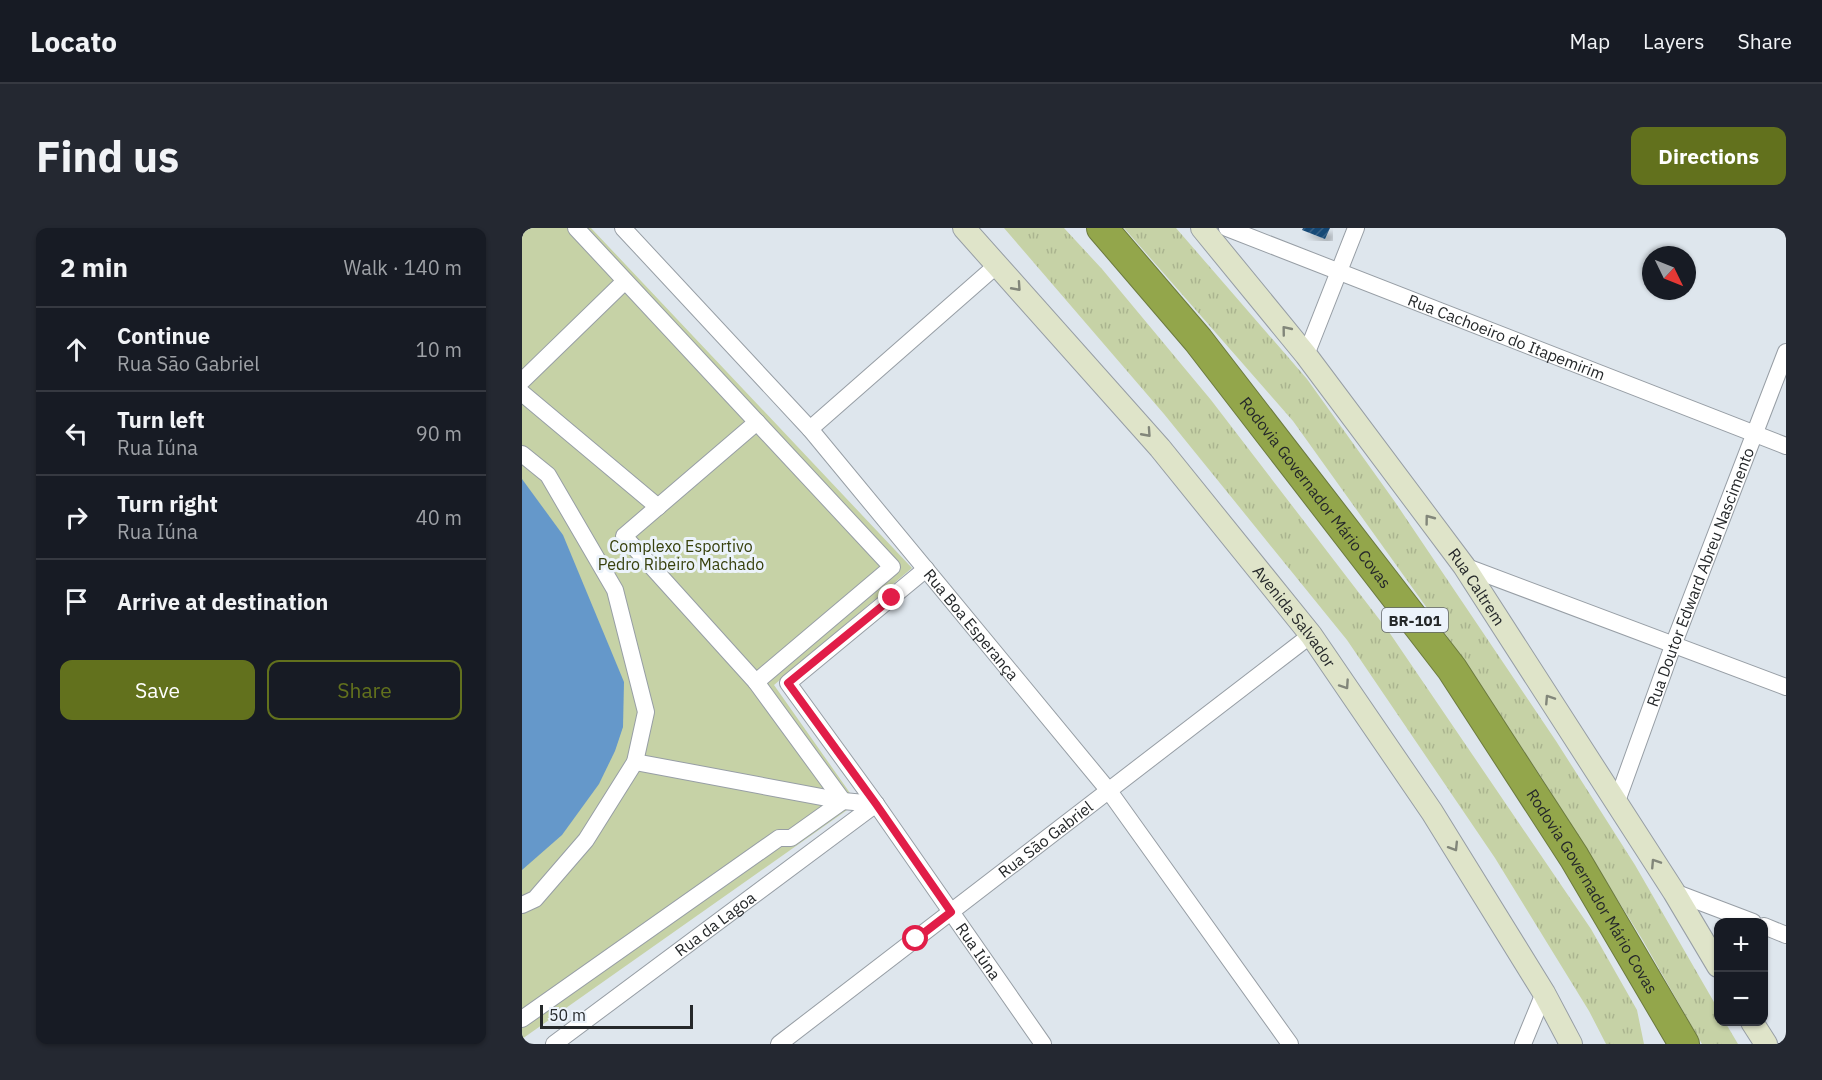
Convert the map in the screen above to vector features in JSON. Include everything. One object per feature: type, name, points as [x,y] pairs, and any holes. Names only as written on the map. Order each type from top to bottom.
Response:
[{"type":"highway","name":"Rodovia Governador Mário Covas","points":[[1102,228],[1198,340],[1452,669],[1574,857],[1679,1039]]},
{"type":"street","points":[[576,228],[892,567],[756,682]]},
{"type":"street","name":"Rua Boa Esperança","points":[[623,228],[714,323],[810,429],[1109,791],[1290,1044]]},
{"type":"street","name":"Avenida Salvador","points":[[964,228],[1160,448],[1311,634],[1432,812],[1544,993],[1571,1044]]},
{"type":"street","name":"Rua Caltrem","points":[[1202,228],[1306,355],[1464,566],[1714,958]]},
{"type":"street","name":"Rua Cachoeiro do Itapemirim","points":[[1227,228],[1786,446]]},
{"type":"street","points":[[1306,355],[1356,228]]},
{"type":"street","points":[[810,429],[997,266]]},
{"type":"street","points":[[522,381],[625,281]]},
{"type":"street","name":"Rua Doutor Edward Abreu Nascimento","points":[[1616,804],[1674,643],[1786,352]]},
{"type":"street","points":[[522,393],[658,507]]},
{"type":"street","points":[[757,422],[624,536],[756,682],[843,801]]},
{"type":"street","points":[[522,454],[548,475],[615,590],[646,712],[635,762],[586,840],[535,899],[522,905]]},
{"type":"street","points":[[1464,566],[1786,687]]},
{"type":"street","name":"Rua Iúna","points":[[926,569],[788,683],[876,804],[1043,1044]]},
{"type":"street","name":"Rua São Gabriel","points":[[779,1044],[1311,634]]},
{"type":"street","points":[[635,762],[843,801],[876,804]]},
{"type":"street","points":[[522,1019],[779,838],[791,838],[843,801]]},
{"type":"street","name":"Rua da Lagoa","points":[[554,1044],[876,804]]},
{"type":"street","points":[[1674,892],[1742,918]]},
{"type":"street","points":[[1768,928],[1786,935]]},
{"type":"street","points":[[1523,1044],[1544,993]]},
{"type":"street","points":[[1755,1026],[1766,1044]]},
{"type":"green space","name":"Complexo Esportivo Pedro Ribeiro Machado","points":[[522,228],[591,228],[912,568],[774,685],[857,803],[522,1039]]},
{"type":"green space","points":[[1004,228],[1064,228],[1102,269],[1211,400],[1389,632],[1591,929],[1637,1010],[1644,1044],[1606,1044],[1589,1011],[1495,858],[1347,640],[1164,414]]},
{"type":"green space","points":[[1124,228],[1176,228],[1307,379],[1395,502],[1556,741],[1635,865],[1714,1002],[1714,1026],[1727,1026],[1738,1044],[1702,1044],[1642,939],[1542,778],[1447,636],[1293,421]]},
{"type":"water","points":[[522,479],[563,535],[624,682],[623,727],[615,751],[599,784],[562,835],[522,870]]},
{"type":"building","points":[[1303,228],[1330,228],[1325,239],[1302,230]]},
{"type":"route","points":[[892,598],[788,683],[951,912],[916,939]]}]
